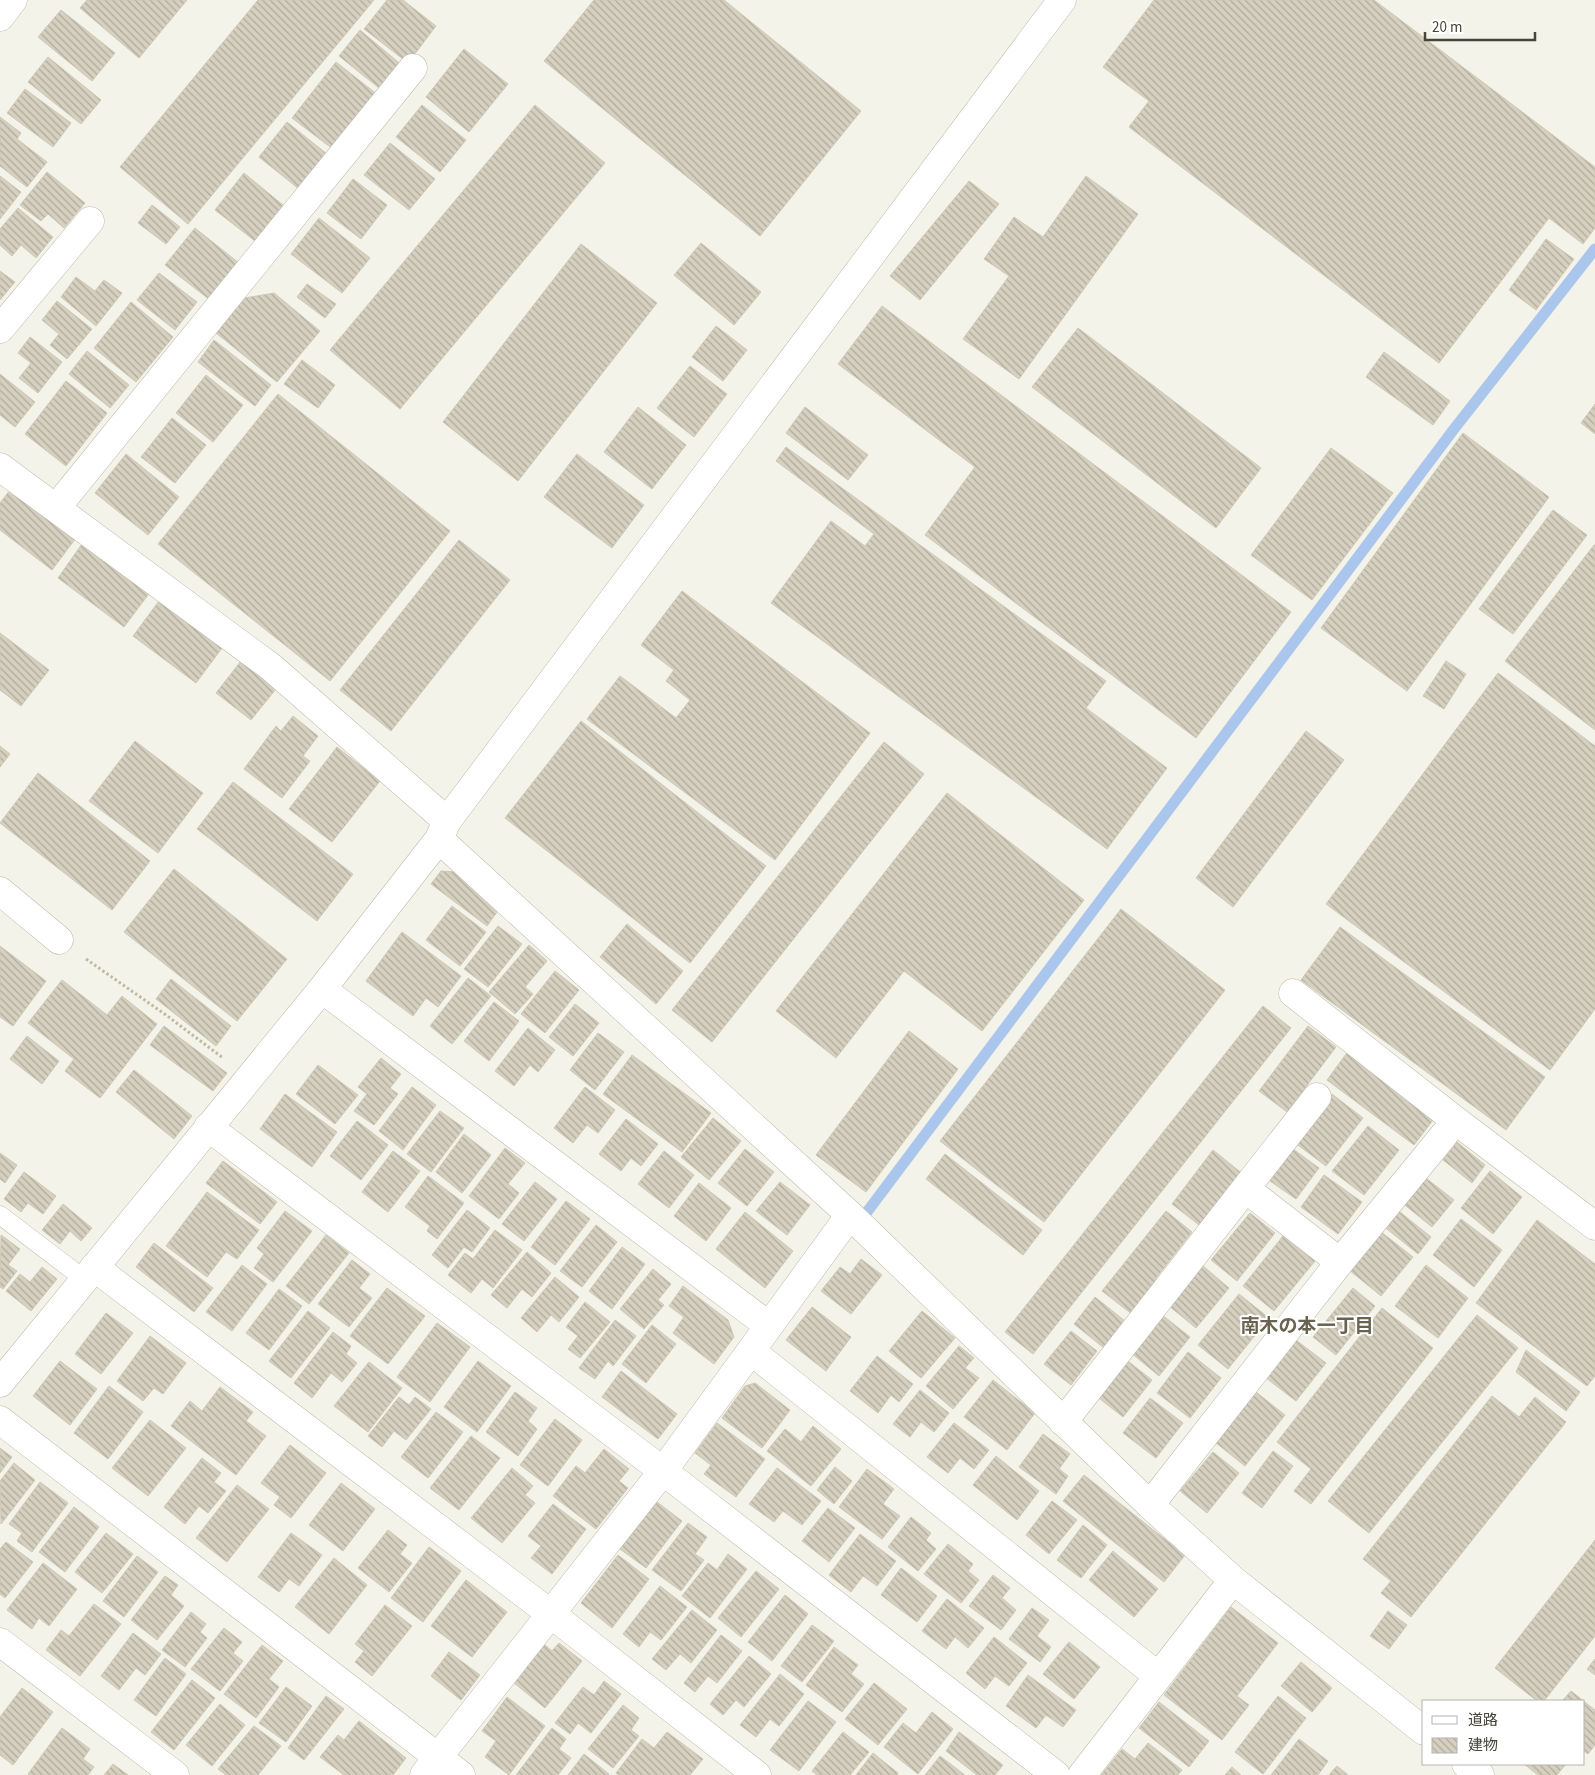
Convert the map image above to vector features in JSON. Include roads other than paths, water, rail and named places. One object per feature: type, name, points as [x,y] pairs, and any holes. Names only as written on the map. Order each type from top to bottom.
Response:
[{"type":"street","points":[[0,17],[13,0]]},
{"type":"street","points":[[0,1383],[322,990],[1062,0]]},
{"type":"street","points":[[56,508],[413,68]]},
{"type":"street","points":[[0,329],[90,221]]},
{"type":"street","points":[[0,466],[271,667],[850,1215],[1150,1505],[1233,1580],[1422,1728]]},
{"type":"street","points":[[0,891],[59,940]]},
{"type":"street","points":[[322,990],[769,1326]]},
{"type":"street","points":[[1293,993],[1455,1120],[1595,1226]]},
{"type":"street","points":[[1063,1422],[1317,1097]]},
{"type":"street","points":[[208,1127],[663,1471],[1056,1775]]},
{"type":"street","points":[[1150,1505],[1340,1262],[1444,1135]]},
{"type":"street","points":[[1246,1189],[1340,1262]]},
{"type":"street","points":[[431,1766],[663,1471],[850,1215]]},
{"type":"street","points":[[89,1273],[550,1614],[757,1775]]},
{"type":"street","points":[[751,1350],[1158,1676]]},
{"type":"street","points":[[0,1420],[431,1766],[461,1775]]},
{"type":"street","points":[[1082,1775],[1233,1580]]},
{"type":"street","points":[[0,1642],[175,1775]]},
{"type":"street","points":[[1467,1765],[1480,1775]]},
{"type":"lane","points":[[0,1216],[89,1273]]},
{"type":"waterway","points":[[867,1212],[1454,429],[1595,249]]},
{"type":"district","name":"南木の本一丁目","points":[[1307,1326]]}]
